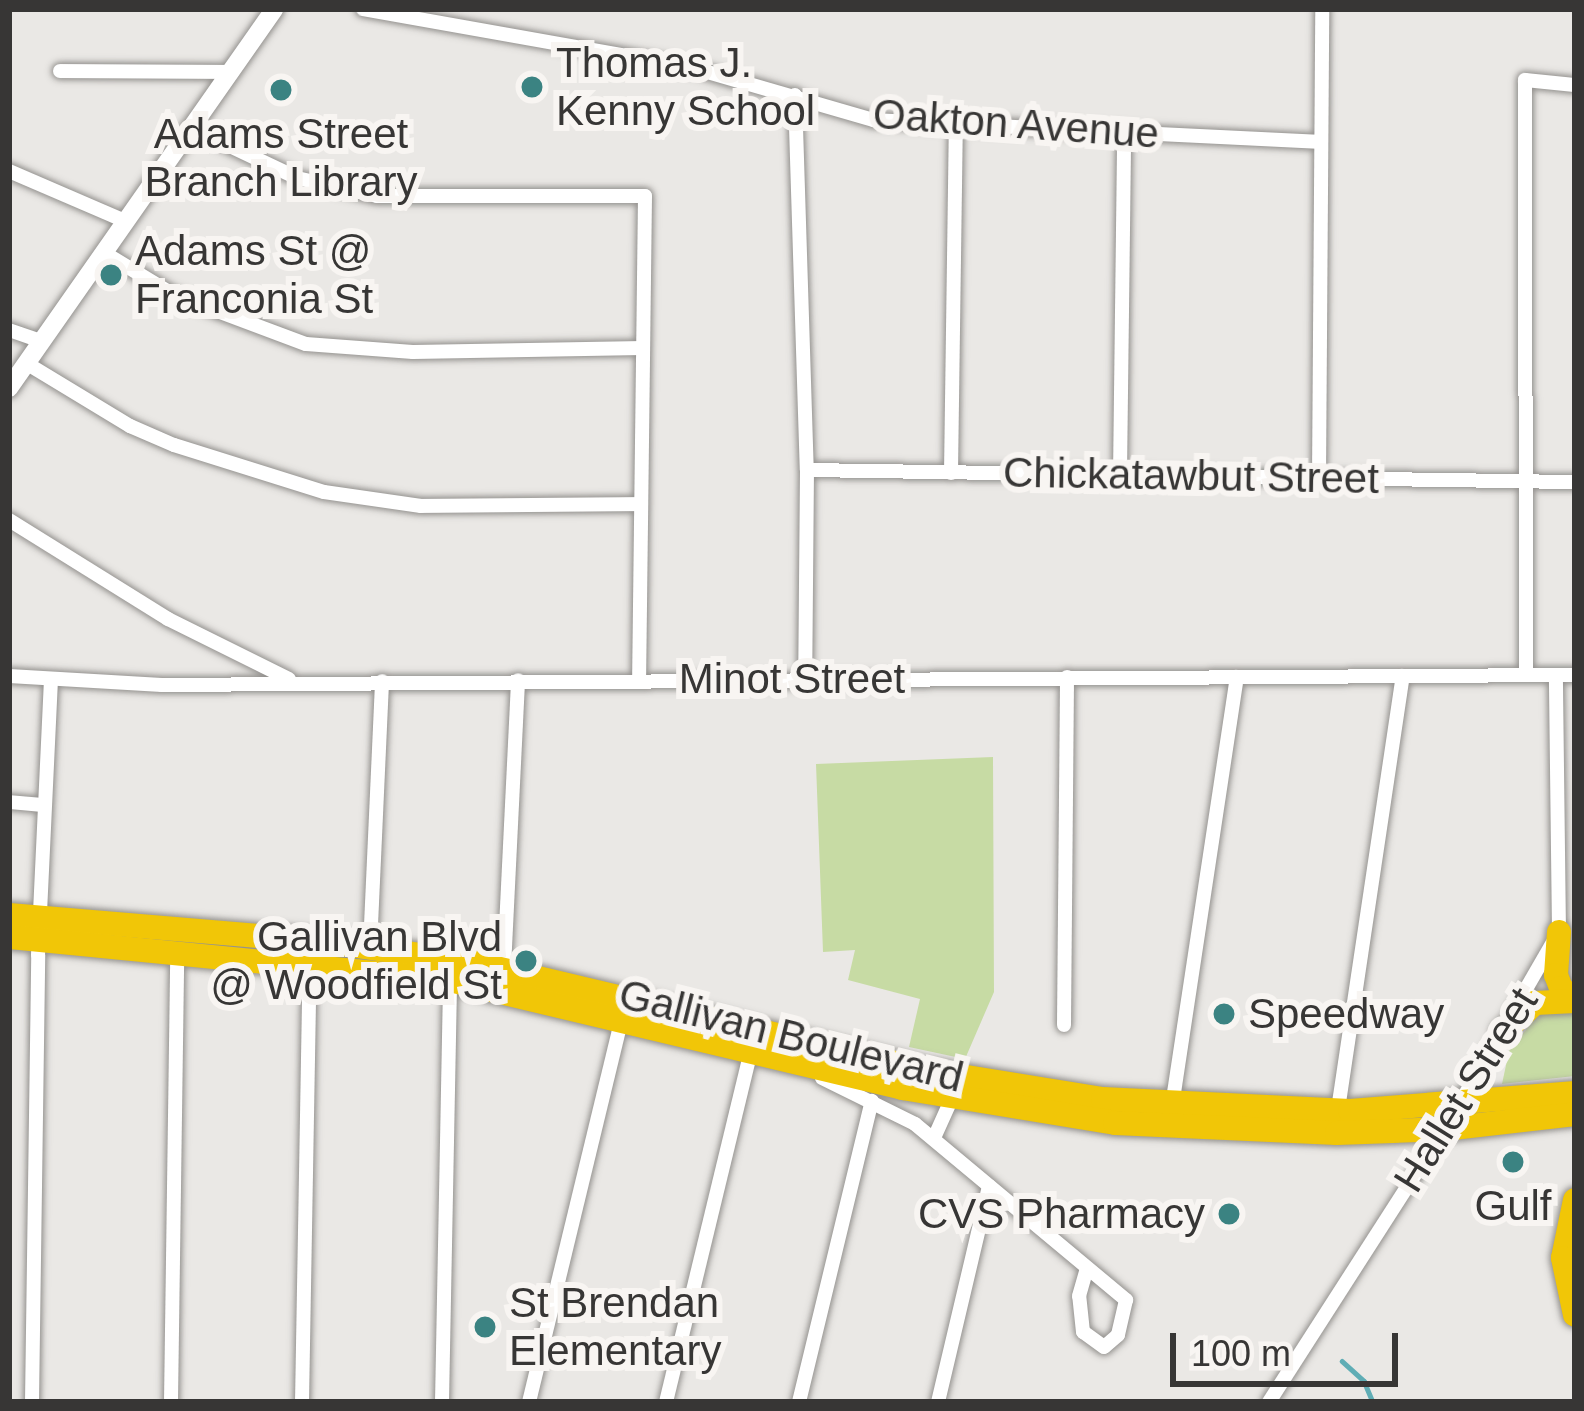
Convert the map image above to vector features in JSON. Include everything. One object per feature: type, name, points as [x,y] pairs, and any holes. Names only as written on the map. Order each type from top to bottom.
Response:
[{"type":"highway","name":"Gallivan Boulevard","points":[[9,915],[39,929],[176,951],[370,946],[622,1018],[880,1082],[1115,1123],[1337,1122],[1575,1093]]},
{"type":"highway","points":[[1559,926],[1556,975],[1561,988],[1575,1000]]},
{"type":"highway","name":"Gallivan Boulevard","points":[[9,937],[39,929],[312,951],[451,969],[504,968],[880,1082],[1027,1089],[1444,1130],[1575,1114]]},
{"type":"highway","points":[[1503,1032],[1535,1003],[1575,1000]]},
{"type":"highway","points":[[1575,1200],[1564,1258],[1575,1315]]},
{"type":"main road","points":[[9,388],[274,9]]},
{"type":"street","name":"Oakton Avenue","points":[[363,9],[691,67],[874,120],[1320,142]]},
{"type":"street","points":[[1319,478],[1322,9]]},
{"type":"street","points":[[60,71],[232,72]]},
{"type":"street","points":[[1526,675],[1525,80],[1575,85]]},
{"type":"street","points":[[796,95],[807,470],[805,679]]},
{"type":"street","points":[[950,472],[956,123]]},
{"type":"street","points":[[194,129],[298,178],[377,196],[645,196],[639,680]]},
{"type":"street","points":[[1120,475],[1124,132]]},
{"type":"street","points":[[9,171],[125,221]]},
{"type":"street","points":[[104,252],[172,295],[246,326],[306,344],[413,352],[643,348]]},
{"type":"street","points":[[9,331],[41,341]]},
{"type":"street","points":[[26,363],[174,446],[324,492],[421,506],[641,504]]},
{"type":"street","name":"Chickatawbut Street","points":[[807,470],[1575,482]]},
{"type":"street","points":[[9,520],[168,619],[294,681]]},
{"type":"street","name":"Hallet Street","points":[[1269,1402],[1460,1105],[1559,926],[1556,675]]},
{"type":"street","name":"Minot Street","points":[[9,676],[50,681],[382,681],[1575,675]]},
{"type":"street","points":[[1172,1106],[1237,676]]},
{"type":"street","points":[[1337,1122],[1403,676]]},
{"type":"street","points":[[1064,1025],[1067,677]]},
{"type":"street","points":[[504,968],[518,680]]},
{"type":"street","points":[[32,1402],[39,929],[50,681]]},
{"type":"street","points":[[370,946],[382,681]]},
{"type":"street","points":[[9,802],[44,805]]},
{"type":"street","points":[[170,1402],[176,951]]},
{"type":"street","points":[[302,1402],[312,951]]},
{"type":"street","points":[[442,1402],[451,969]]},
{"type":"street","points":[[529,1402],[622,1018]]},
{"type":"street","points":[[666,1402],[751,1051]]},
{"type":"street","points":[[799,1402],[880,1082]]},
{"type":"street","name":"Gallivan Boulevard","points":[[880,1082],[934,1138],[1126,1300],[1118,1335],[1104,1347],[1092,1343],[1080,1317],[1087,1268]]},
{"type":"street","points":[[934,1138],[952,1098]]},
{"type":"street","points":[[938,1402],[989,1186]]},
{"type":"green space","points":[[993,757],[994,992],[965,1059],[909,1047],[920,999],[848,980],[855,950],[823,952],[816,764]]},
{"type":"green space","points":[[1575,1011],[1575,1076],[1502,1084],[1509,1051],[1540,1012]]},
{"type":"waterway","points":[[1342,1361],[1364,1381],[1373,1402]]},
{"type":"place","name":"Thomas J. Kenny School","points":[[532,87]]},
{"type":"place","name":"Adams Street Branch Library","points":[[281,90]]},
{"type":"place","name":"Adams St @ Franconia St","points":[[111,275]]},
{"type":"place","name":"Gallivan Blvd @ Woodfield St","points":[[526,961]]},
{"type":"place","name":"Speedway","points":[[1224,1014]]},
{"type":"place","name":"Gulf","points":[[1513,1162]]},
{"type":"place","name":"CVS Pharmacy","points":[[1229,1214]]},
{"type":"place","name":"St Brendan Elementary","points":[[485,1327]]}]
